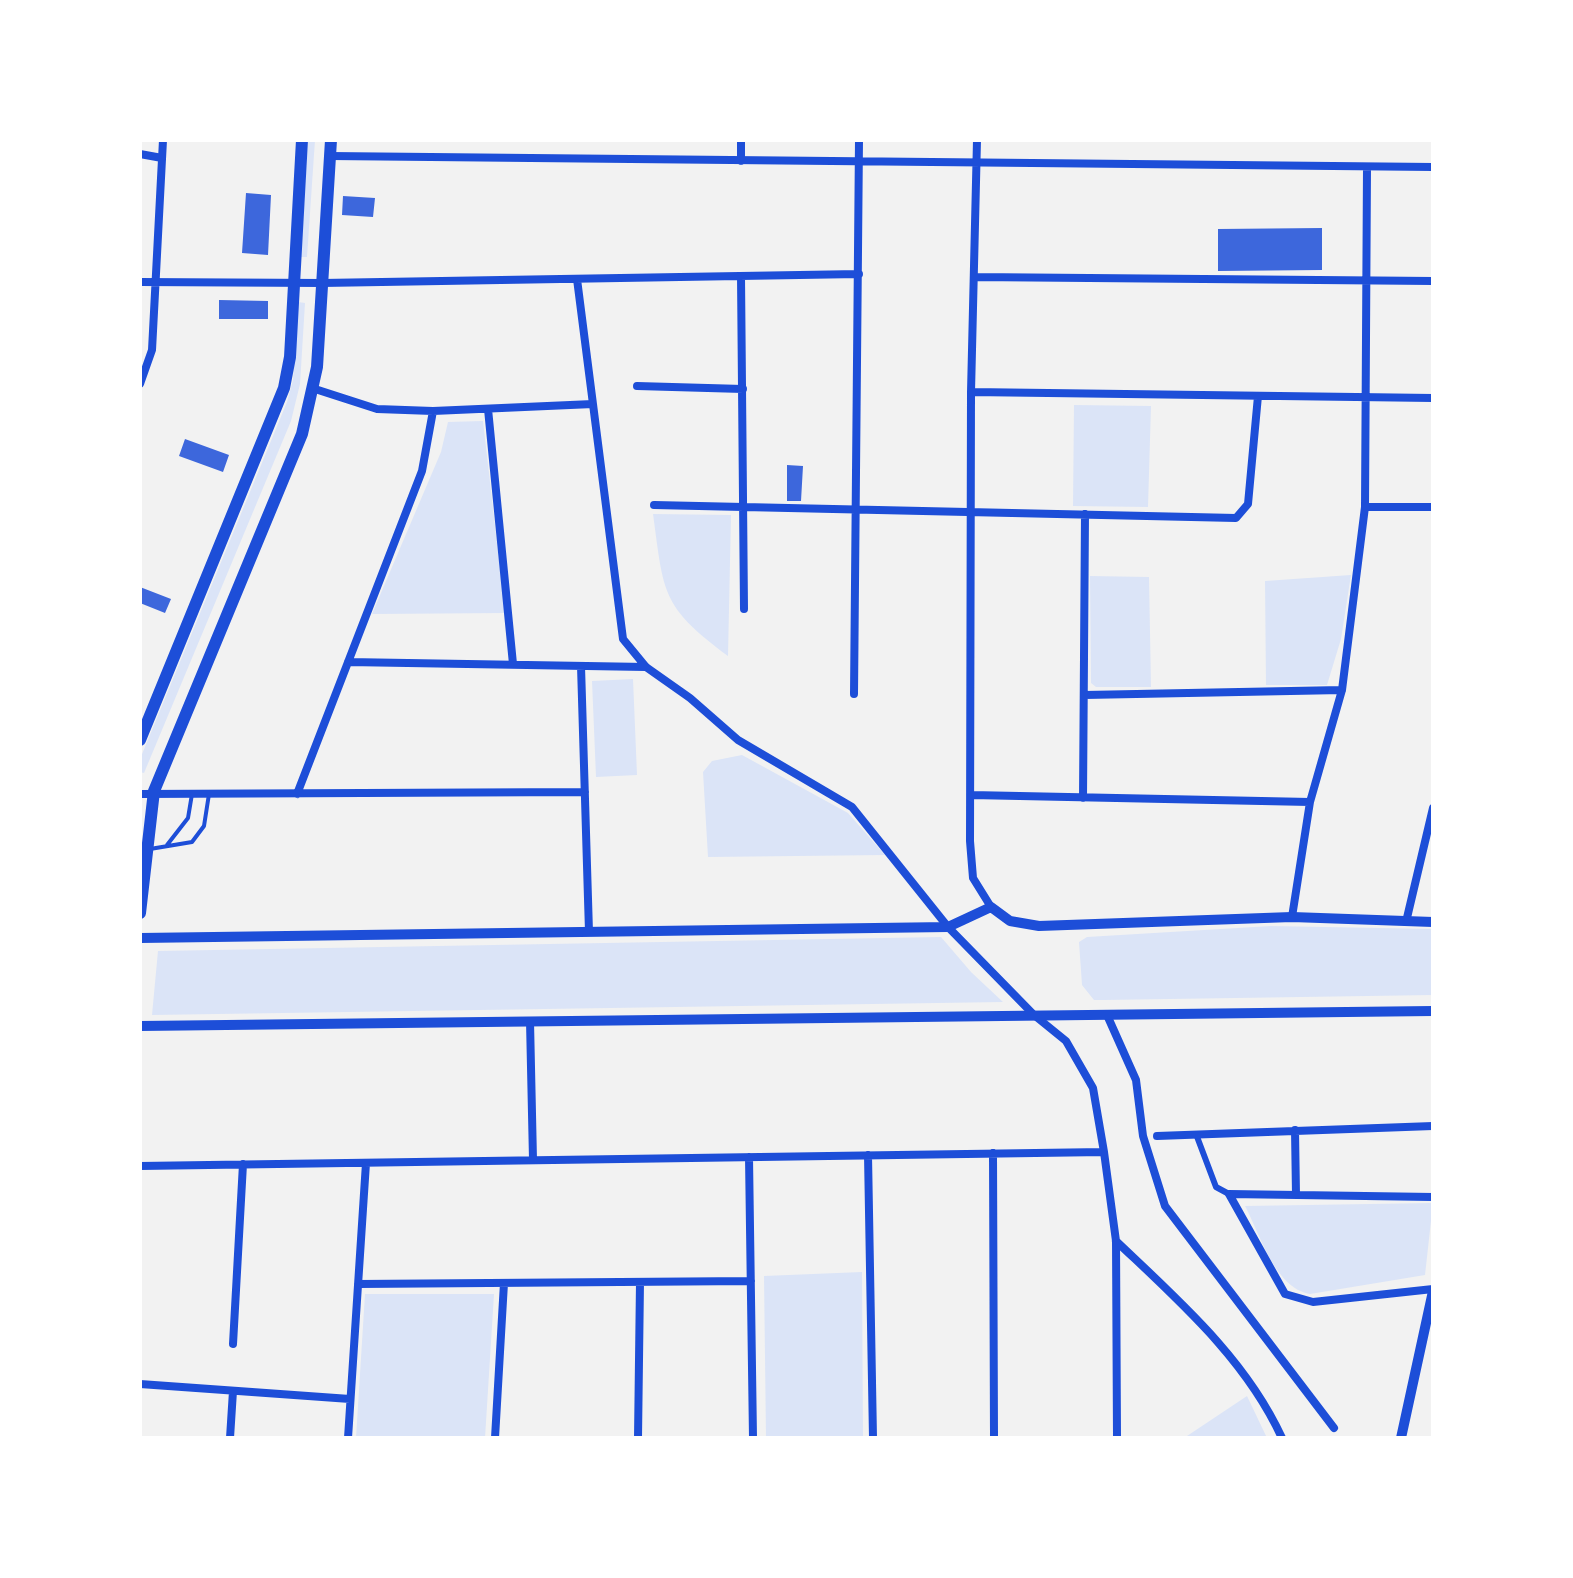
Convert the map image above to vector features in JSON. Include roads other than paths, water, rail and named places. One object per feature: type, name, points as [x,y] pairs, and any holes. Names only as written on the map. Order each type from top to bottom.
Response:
[{"type":"main road","points":[[140,740],[273,422],[290,357],[302,140]]},
{"type":"main road","points":[[140,913],[147,849],[147,794],[302,434],[315,389],[331,140]]},
{"type":"street","points":[[140,384],[152,350],[163,140]]},
{"type":"street","points":[[741,140],[741,161]]},
{"type":"street","points":[[854,694],[859,140]]},
{"type":"street","points":[[977,140],[971,392],[974,512],[970,841],[973,878],[991,907],[1010,921],[1039,926],[1292,917],[1433,922]]},
{"type":"street","points":[[140,154],[162,158]]},
{"type":"street","points":[[330,156],[1433,167]]},
{"type":"street","points":[[1292,917],[1310,802],[1342,690],[1365,507],[1367,168]]},
{"type":"street","points":[[140,282],[322,283],[859,274]]},
{"type":"street","points":[[741,276],[744,609]]},
{"type":"street","points":[[974,277],[1433,281]]},
{"type":"street","points":[[577,279],[623,639],[646,667],[690,698],[738,740],[852,807],[948,927],[1034,1015],[1066,1041],[1093,1088],[1116,1241],[1117,1438]]},
{"type":"street","points":[[637,386],[743,389]]},
{"type":"street","points":[[315,389],[377,409],[433,411],[593,404]]},
{"type":"street","points":[[971,392],[1433,398]]},
{"type":"street","points":[[654,505],[1236,518],[1248,504],[1258,396]]},
{"type":"street","points":[[488,409],[513,664]]},
{"type":"street","points":[[297,794],[422,471],[433,411]]},
{"type":"street","points":[[1365,507],[1433,507]]},
{"type":"street","points":[[1083,798],[1085,514]]},
{"type":"street","points":[[348,662],[646,667]]},
{"type":"street","points":[[581,666],[589,932]]},
{"type":"street","points":[[1085,695],[1342,690]]},
{"type":"street","points":[[147,794],[585,792]]},
{"type":"street","points":[[971,795],[1310,802]]},
{"type":"street","points":[[1406,922],[1433,808]]},
{"type":"street","points":[[140,938],[948,927],[991,907]]},
{"type":"street","points":[[140,1026],[1433,1011]]},
{"type":"street","points":[[1107,1015],[1136,1080],[1143,1136],[1165,1206],[1334,1428]]},
{"type":"street","points":[[530,1021],[533,1160]]},
{"type":"street","points":[[1157,1136],[1433,1126]]},
{"type":"street","points":[[1295,1130],[1296,1195]]},
{"type":"street","points":[[1196,1134],[1216,1187],[1229,1194],[1433,1197]]},
{"type":"street","points":[[140,1166],[1104,1152]]},
{"type":"street","points":[[993,1153],[994,1438]]},
{"type":"street","points":[[868,1155],[873,1438]]},
{"type":"street","points":[[749,1157],[753,1438]]},
{"type":"street","points":[[348,1438],[366,1163]]},
{"type":"street","points":[[233,1344],[243,1164]]},
{"type":"street","points":[[1229,1194],[1285,1294],[1300,1301],[1433,1290],[1401,1438]]},
{"type":"street","points":[[1116,1241],[1195,1316],[1257,1392],[1282,1438]]},
{"type":"street","points":[[358,1284],[751,1281]]},
{"type":"street","points":[[638,1438],[640,1282]]},
{"type":"street","points":[[495,1438],[504,1283]]},
{"type":"street","points":[[140,1384],[350,1399]]},
{"type":"street","points":[[230,1438],[233,1391]]},
{"type":"lane","points":[[165,847],[182,830],[192,794]]},
{"type":"lane","points":[[147,849],[192,842],[204,826],[209,794]]}]
